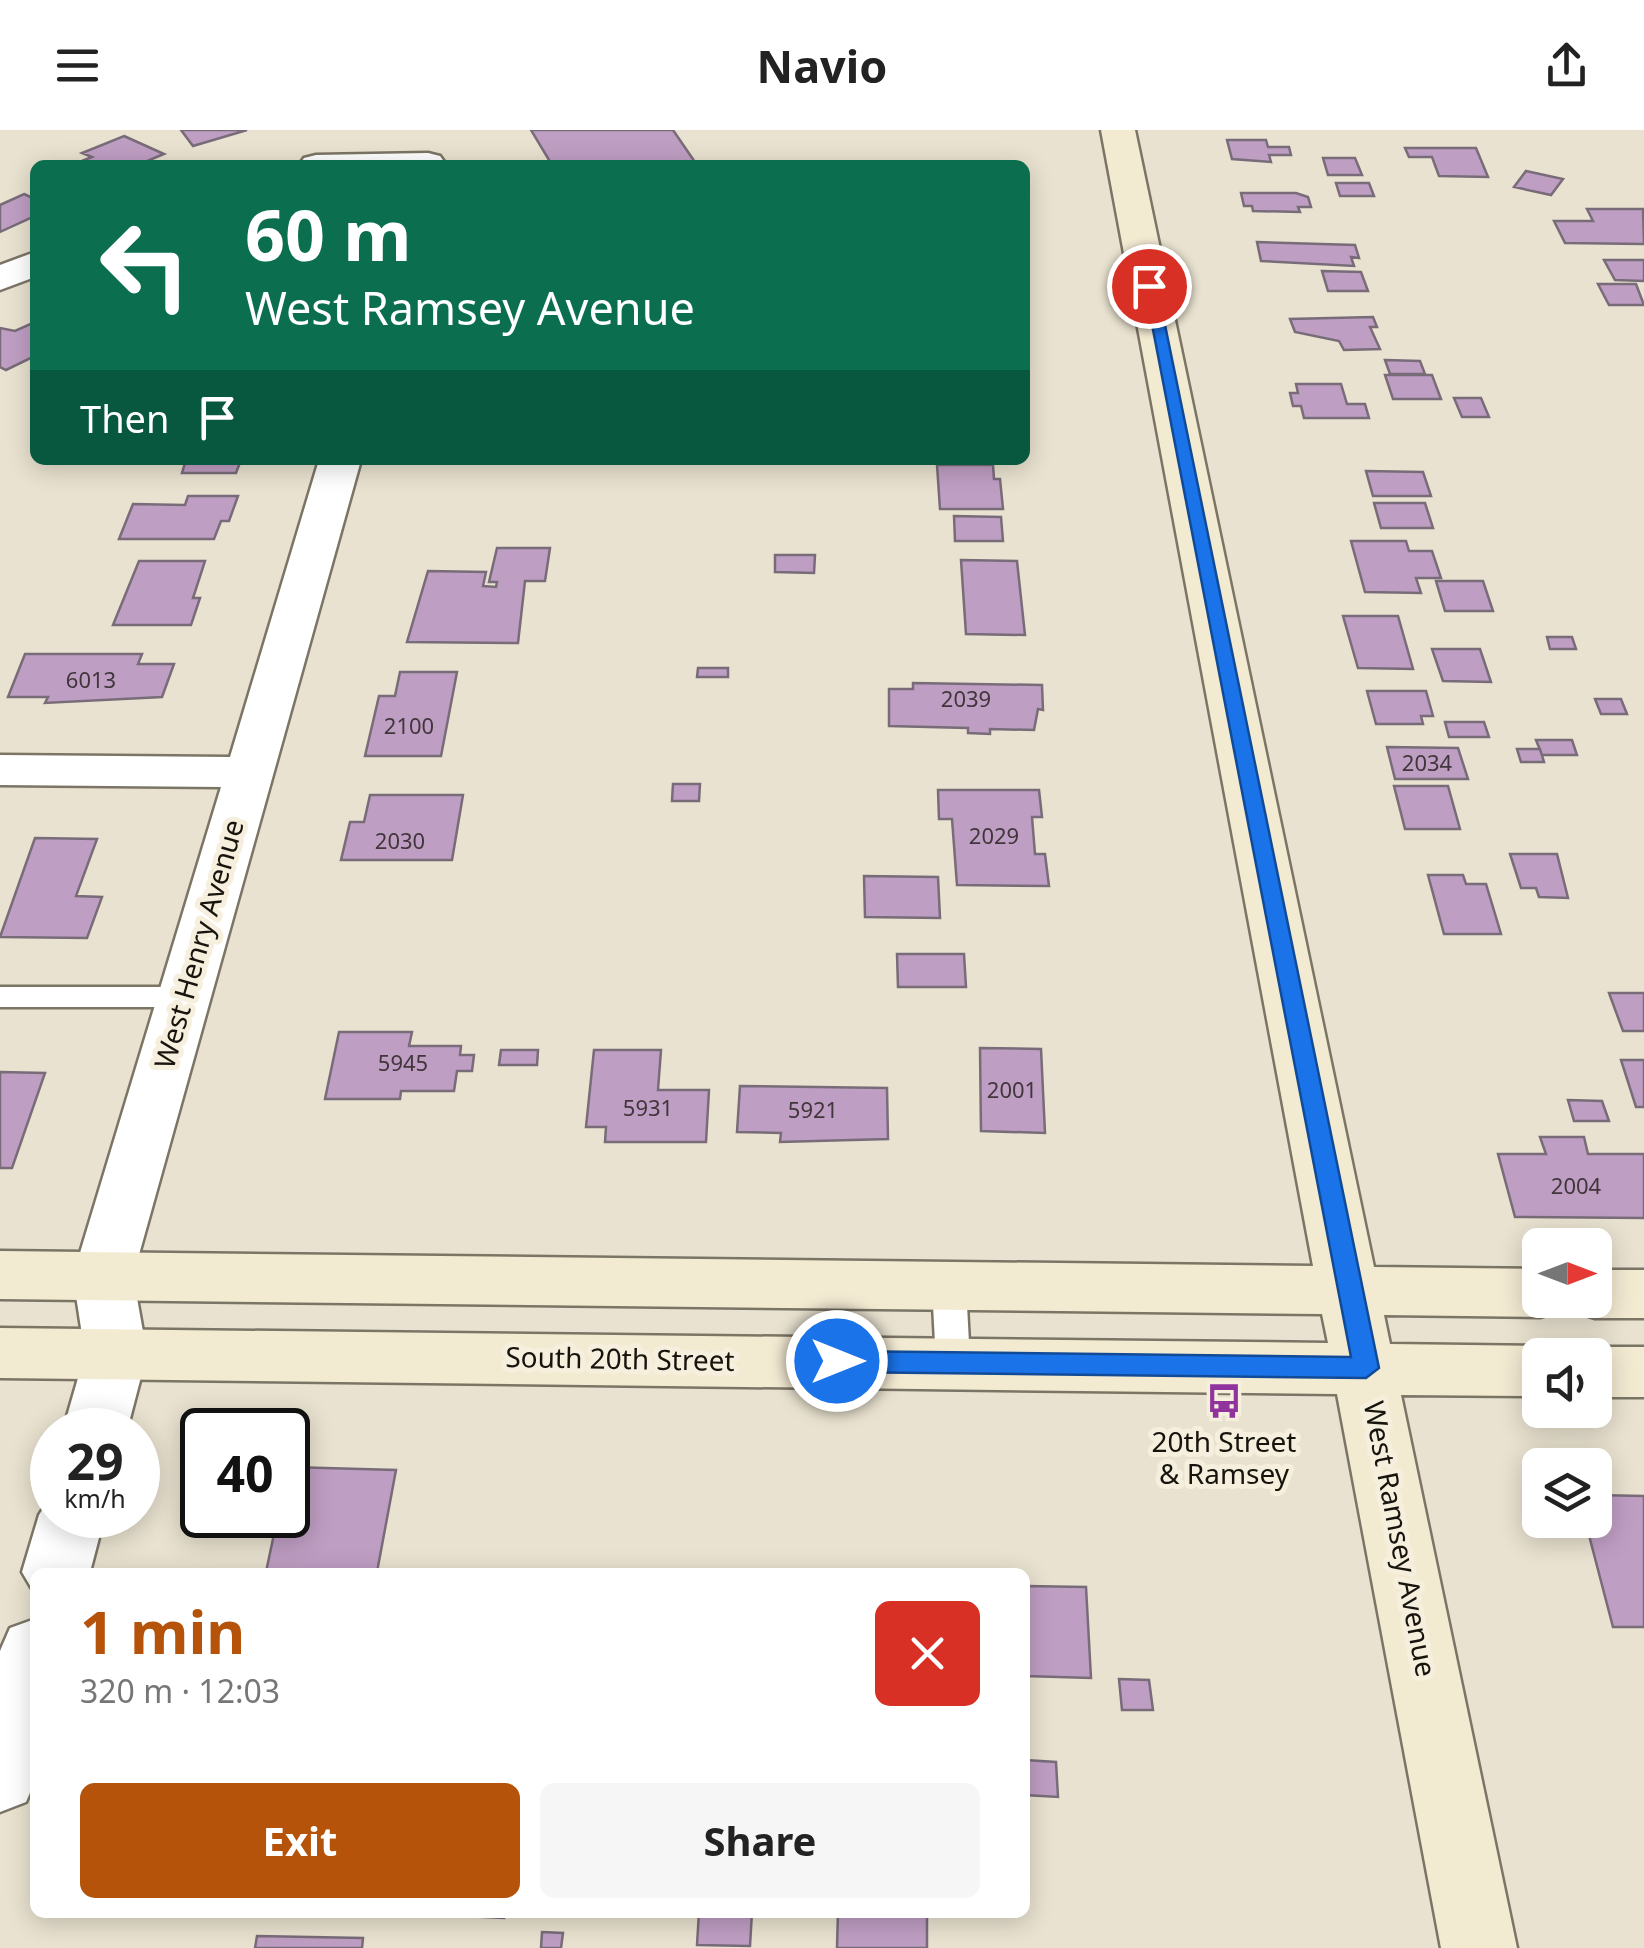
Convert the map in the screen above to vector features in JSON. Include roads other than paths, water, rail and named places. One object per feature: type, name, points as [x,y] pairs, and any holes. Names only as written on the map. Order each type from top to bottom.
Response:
[{"type":"street","name":"West Ramsey Avenue","points":[[1118,130],[1479,1948]]},
{"type":"street","points":[[364,160],[431,153]]},
{"type":"street","points":[[0,279],[30,265]]},
{"type":"street","name":"West Henry Avenue","points":[[102,1408],[116,1354],[104,1276],[339,465]]},
{"type":"street","points":[[0,770],[248,772]]},
{"type":"street","points":[[0,1274],[1522,1293]]},
{"type":"street","points":[[1612,1294],[1644,1294]]},
{"type":"street","name":"South 20th Street","points":[[0,1353],[1522,1372]]},
{"type":"street","points":[[1612,1372],[1644,1372]]},
{"type":"street","points":[[57,1568],[66,1538]]},
{"type":"street","points":[[0,1778],[30,1668]]},
{"type":"lane","points":[[0,997],[184,997]]},
{"type":"lane","points":[[949,1286],[952,1362]]},
{"type":"place","name":"20th Street & Ramsey","points":[[1224,1401]]}]
